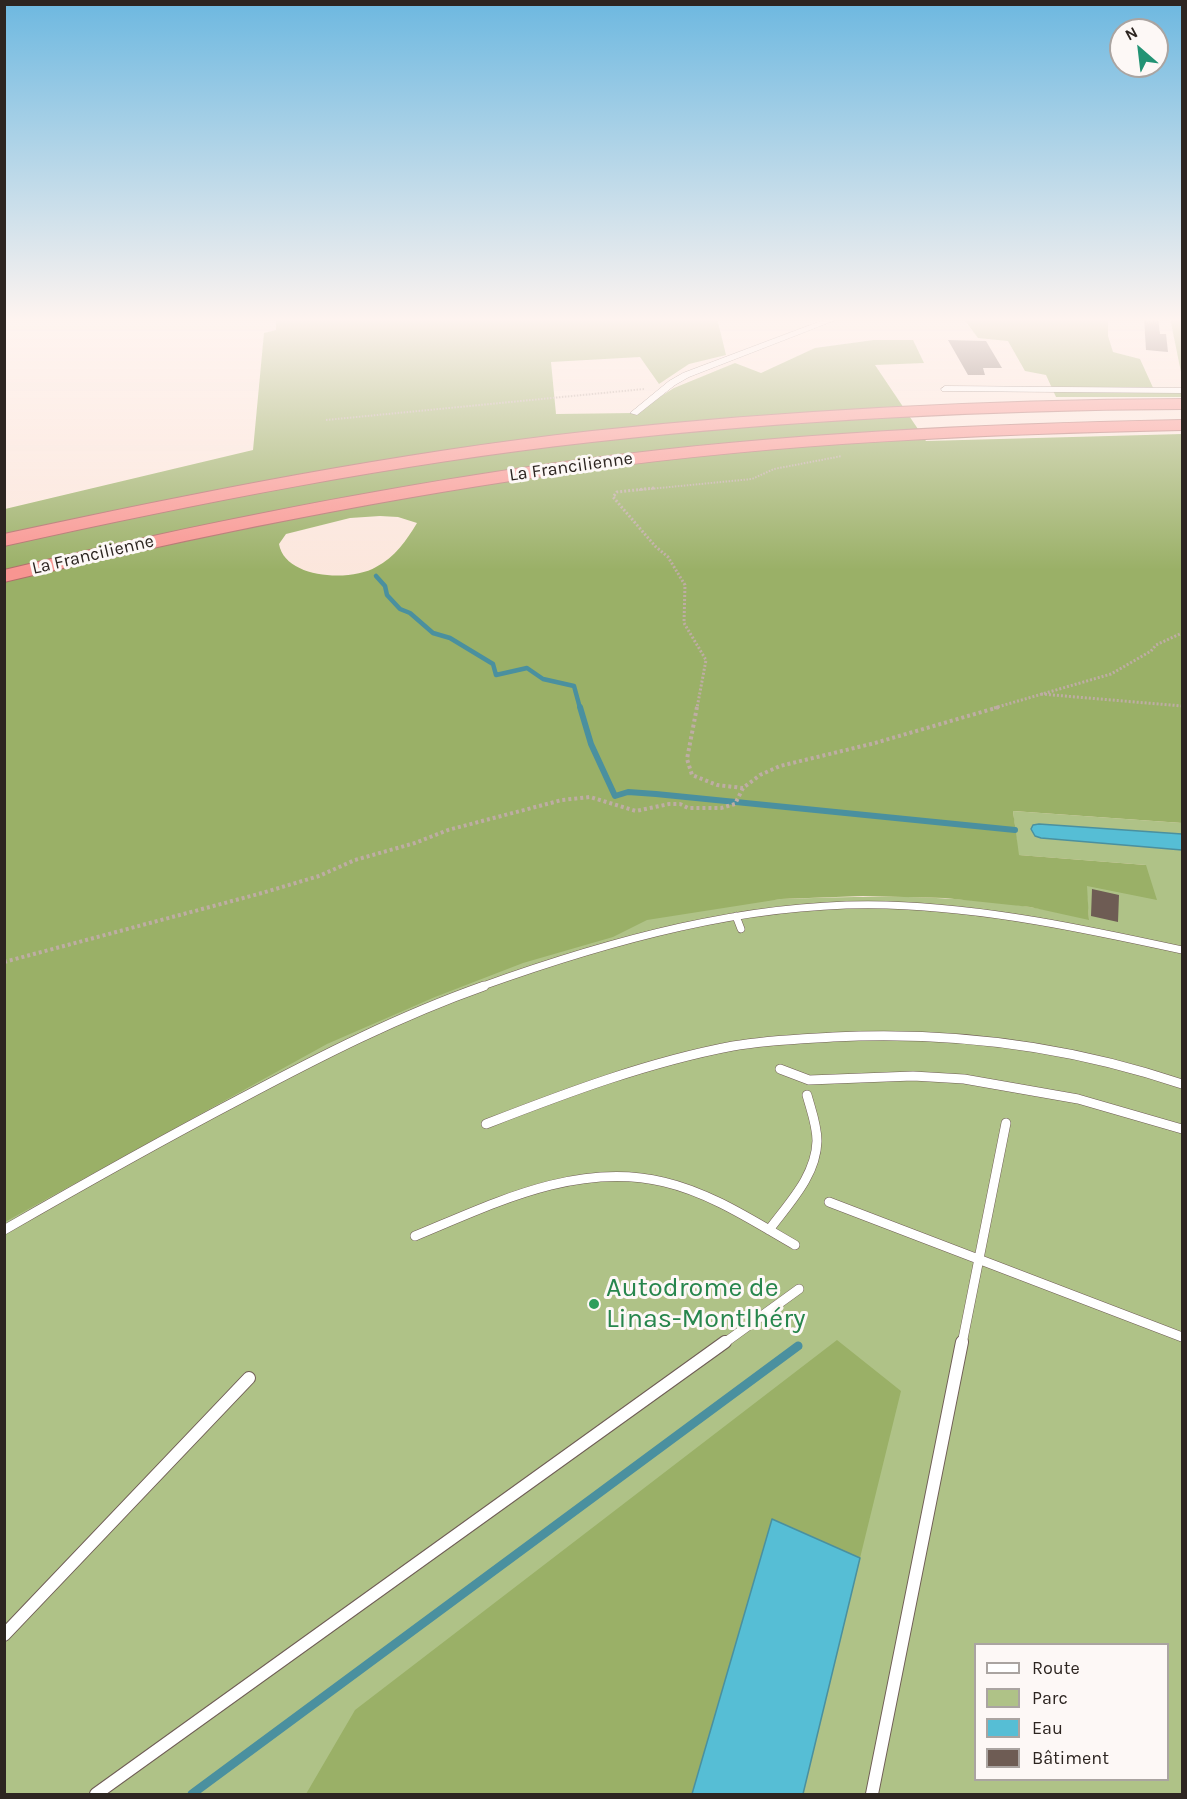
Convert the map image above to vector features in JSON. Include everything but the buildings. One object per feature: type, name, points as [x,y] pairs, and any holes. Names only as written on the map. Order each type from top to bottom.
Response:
[{"type":"highway","name":"La Francilienne","points":[[4,540],[264,485],[550,440],[758,419],[898,410],[1035,405],[1182,404]]},
{"type":"highway","name":"La Francilienne","points":[[4,576],[291,512],[480,480],[622,460],[914,432],[1182,425]]},
{"type":"street","points":[[634,413],[648,402]]},
{"type":"lane","points":[[4,1230],[130,1157],[341,1045],[443,1001],[544,964],[672,929],[736,916],[806,907],[883,905],[945,908],[1026,920],[1182,950]]},
{"type":"lane","points":[[736,916],[741,929]]},
{"type":"lane","points":[[486,1124],[636,1069],[726,1048],[861,1034],[949,1035],[1071,1053],[1162,1076],[1182,1084]]},
{"type":"lane","points":[[780,1069],[809,1080],[875,1076],[964,1079],[1078,1099],[1182,1129]]},
{"type":"lane","points":[[769,1230],[804,1181],[812,1165],[817,1142],[807,1095]]},
{"type":"lane","points":[[872,1794],[1006,1124]]},
{"type":"lane","points":[[415,1236],[547,1185],[586,1176],[613,1174],[669,1183],[702,1194],[795,1245]]},
{"type":"lane","points":[[829,1202],[1182,1337]]},
{"type":"lane","points":[[96,1794],[799,1289]]},
{"type":"lane","points":[[4,1635],[249,1378]]},
{"type":"path","points":[[326,420],[517,402]]},
{"type":"path","points":[[743,788],[717,785],[692,775],[687,759],[706,660],[684,623],[685,585],[668,557],[655,546],[613,497],[618,492],[752,479],[774,470],[849,454]]},
{"type":"path","points":[[4,962],[271,890],[319,876],[355,860],[415,843],[448,830],[562,800],[590,797],[636,811],[669,804],[680,804],[688,808],[721,808],[735,804],[743,788],[760,775],[780,766],[972,716],[1038,694],[1111,674],[1152,651],[1156,645],[1182,633]]},
{"type":"path","points":[[1038,694],[1182,706]]},
{"type":"green space","points":[[258,402],[555,402],[556,414],[634,413],[652,402],[900,402],[926,441],[1182,434],[1182,823],[1013,811],[1019,855],[1146,865],[1157,900],[1087,886],[1089,920],[1030,907],[945,898],[863,896],[781,899],[647,920],[613,937],[523,963],[435,997],[327,1044],[5,1222],[5,509],[253,450]],"holes":[[[398,517],[417,523],[404,542],[383,563],[365,572],[351,575],[336,576],[306,571],[284,556],[279,544],[286,534],[350,518]]]},
{"type":"green space","name":"Autodrome de Linas-Montlhéry","points":[[1013,811],[1182,823],[1182,1794],[5,1794],[5,964],[781,899],[874,897],[968,900],[1030,907],[1089,919],[1086,886],[1146,865],[1018,855]]},
{"type":"green space","points":[[837,1340],[901,1391],[860,1558],[772,1519],[692,1794],[306,1794],[355,1710]]},
{"type":"water","points":[[1033,825],[1182,834],[1182,850],[1041,838],[1035,836],[1031,829]]},
{"type":"water","points":[[772,1519],[860,1558],[803,1794],[692,1794]]},
{"type":"waterway","points":[[376,576],[385,586],[387,595],[400,609],[410,613],[433,633],[450,638],[493,664],[496,675],[527,668],[543,679],[574,686],[580,708]]},
{"type":"waterway","points":[[580,707],[591,744],[615,796],[628,792],[656,794],[1015,830]]},
{"type":"waterway","points":[[192,1794],[798,1346]]},
{"type":"place","name":"Autodrome de Linas-Montlhéry","points":[[594,1304]]}]
